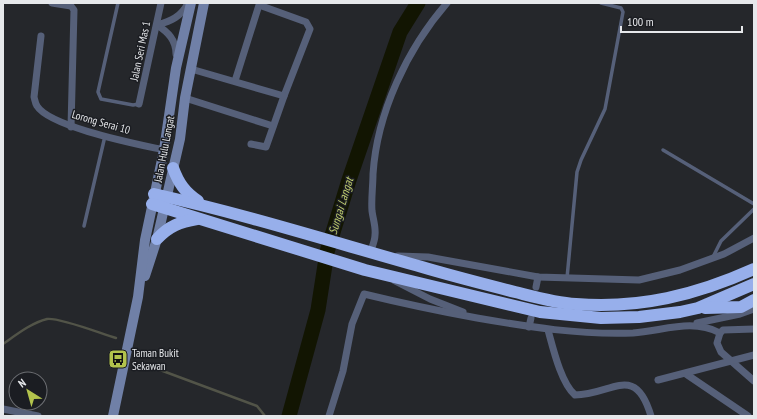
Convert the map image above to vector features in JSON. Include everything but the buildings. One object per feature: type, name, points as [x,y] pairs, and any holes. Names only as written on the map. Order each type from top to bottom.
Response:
[{"type":"highway","points":[[173,168],[179,183],[186,192],[203,205]]},
{"type":"highway","points":[[153,199],[165,202],[203,205],[464,280],[537,298],[575,304],[619,304],[669,299],[720,284],[754,269]]},
{"type":"highway","points":[[165,202],[200,218],[293,249],[365,270],[540,312],[600,318],[639,317],[698,308],[741,306],[754,300]]},
{"type":"highway","points":[[157,239],[172,226],[200,218]]},
{"type":"highway","points":[[698,308],[754,284]]},
{"type":"main road","name":"Jalan Hulu Langat","points":[[113,416],[138,297],[145,240],[164,150],[176,68],[191,3]]},
{"type":"main road","name":"Jalan Hulu Langat","points":[[138,297],[157,239],[180,140],[185,98],[204,3]]},
{"type":"street","points":[[52,3],[71,6],[74,10],[71,127]]},
{"type":"street","name":"Jalan Seri Mas 1","points":[[140,104],[161,3]]},
{"type":"street","points":[[176,68],[176,46],[170,36],[157,25],[175,18],[184,12],[188,3]]},
{"type":"street","points":[[447,3],[433,20],[417,46],[397,82],[384,113],[375,147],[372,210],[375,235],[372,253],[428,257],[538,277],[639,280],[680,270],[724,254],[754,238]]},
{"type":"street","points":[[235,81],[259,4],[306,22],[309,25],[310,29],[266,147],[251,144]]},
{"type":"street","name":"Lorong Serai 10","points":[[42,36],[34,97],[36,106],[43,112],[71,127],[164,150]]},
{"type":"street","points":[[191,69],[284,96]]},
{"type":"street","points":[[185,98],[273,126]]},
{"type":"street","points":[[382,274],[430,299],[478,318]]},
{"type":"street","points":[[536,287],[538,277]]},
{"type":"street","points":[[329,416],[343,371],[352,324],[364,294],[430,310],[548,330],[604,333],[660,330],[692,325],[702,326],[720,333]]},
{"type":"street","points":[[660,330],[740,314],[754,309]]},
{"type":"street","points":[[529,327],[531,318]]},
{"type":"street","points":[[720,333],[727,329],[754,329]]},
{"type":"street","points":[[548,330],[557,360],[571,392],[576,395],[591,393],[614,386],[635,387],[642,392],[652,416]]},
{"type":"street","points":[[720,333],[718,347],[721,352],[754,381]]},
{"type":"street","points":[[658,380],[686,374],[754,355]]},
{"type":"street","points":[[686,374],[748,416]]},
{"type":"street","points":[[3,409],[38,416]]},
{"type":"lane","points":[[118,3],[98,92],[101,99],[133,105],[140,104]]},
{"type":"lane","points":[[567,279],[577,172],[604,109],[623,12],[621,8],[601,3]]},
{"type":"lane","points":[[84,226],[105,136]]},
{"type":"lane","points":[[663,150],[754,204]]},
{"type":"lane","points":[[713,258],[721,241],[754,209]]},
{"type":"waterway","name":"Sungai Langat","points":[[289,416],[318,310],[327,252],[349,180],[400,32],[418,3]]},
{"type":"waterway","points":[[3,344],[29,326],[47,319],[70,323],[116,338]]},
{"type":"waterway","points":[[144,364],[257,406],[265,416]]},
{"type":"place","name":"Taman Bukit Sekawan","points":[[118,359]]}]
